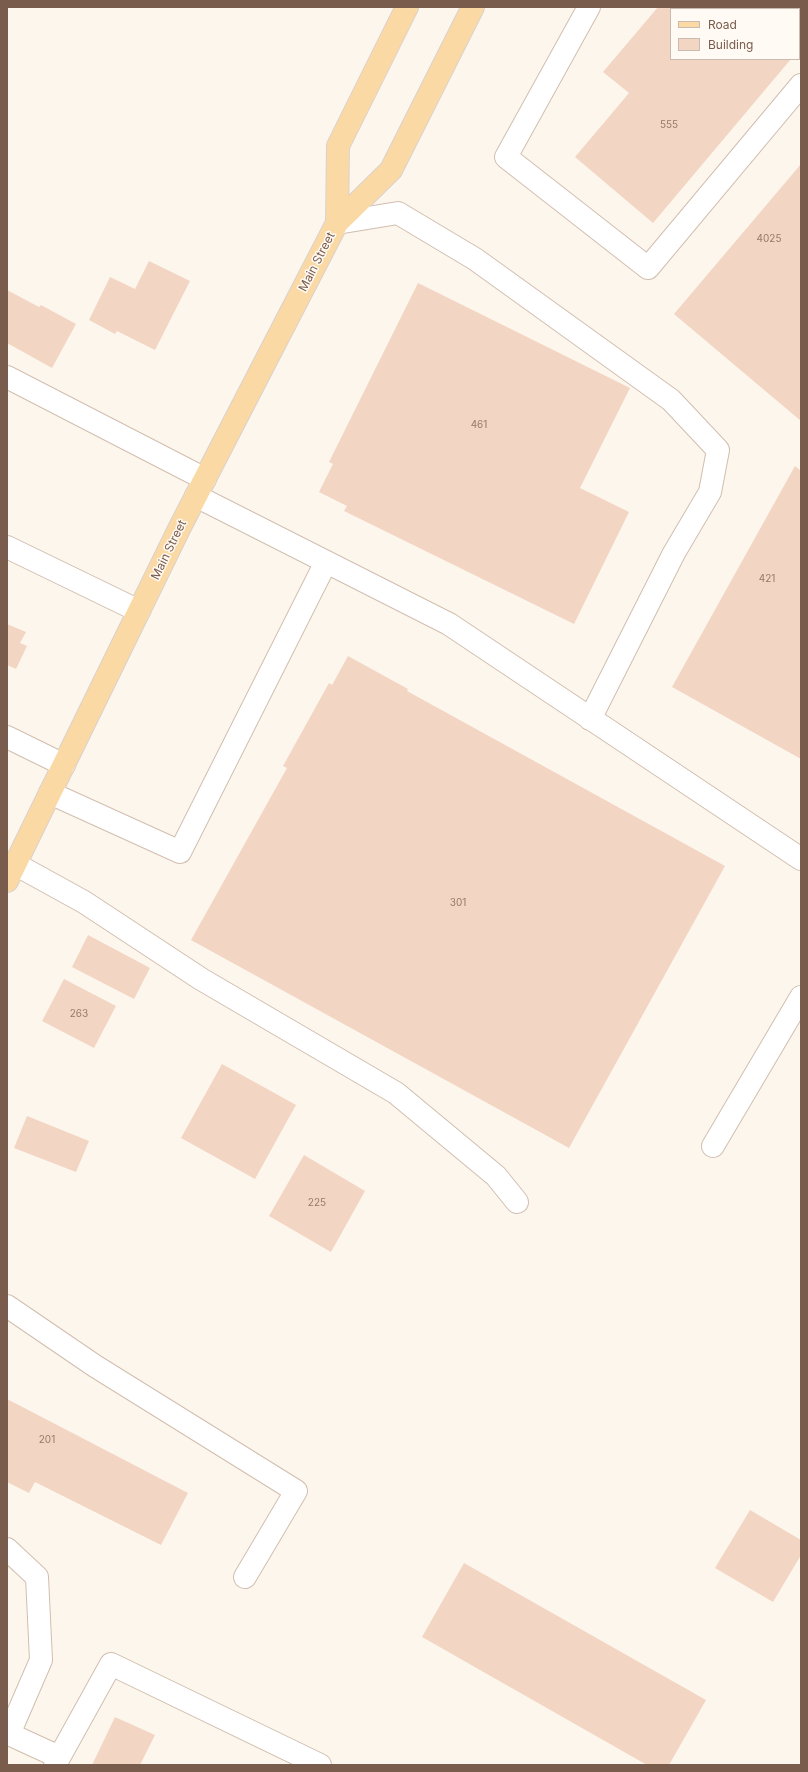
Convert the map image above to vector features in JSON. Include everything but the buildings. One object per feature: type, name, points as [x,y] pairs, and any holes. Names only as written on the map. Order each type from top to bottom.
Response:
[{"type":"main road","name":"Main Street","points":[[337,223],[338,146],[408,7]]},
{"type":"main road","name":"Main Street","points":[[11,872],[200,487],[337,223],[391,170],[473,7]]},
{"type":"street","points":[[589,7],[506,157],[648,268],[801,85]]},
{"type":"street","points":[[337,223],[398,213],[475,259],[671,400],[718,450],[710,492],[674,553],[590,719]]},
{"type":"street","points":[[7,377],[200,487],[326,562],[449,624],[801,859]]},
{"type":"street","points":[[7,547],[139,612]]},
{"type":"street","points":[[50,793],[180,852],[326,562]]},
{"type":"street","points":[[7,737],[64,765]]},
{"type":"street","points":[[11,872],[84,902],[201,979],[396,1093],[496,1176],[517,1202]]},
{"type":"street","points":[[713,1146],[801,997]]},
{"type":"street","points":[[7,1306],[95,1366],[296,1490],[245,1577]]},
{"type":"street","points":[[7,1549],[37,1577],[41,1660],[9,1734],[57,1761],[111,1664],[320,1765]]}]
